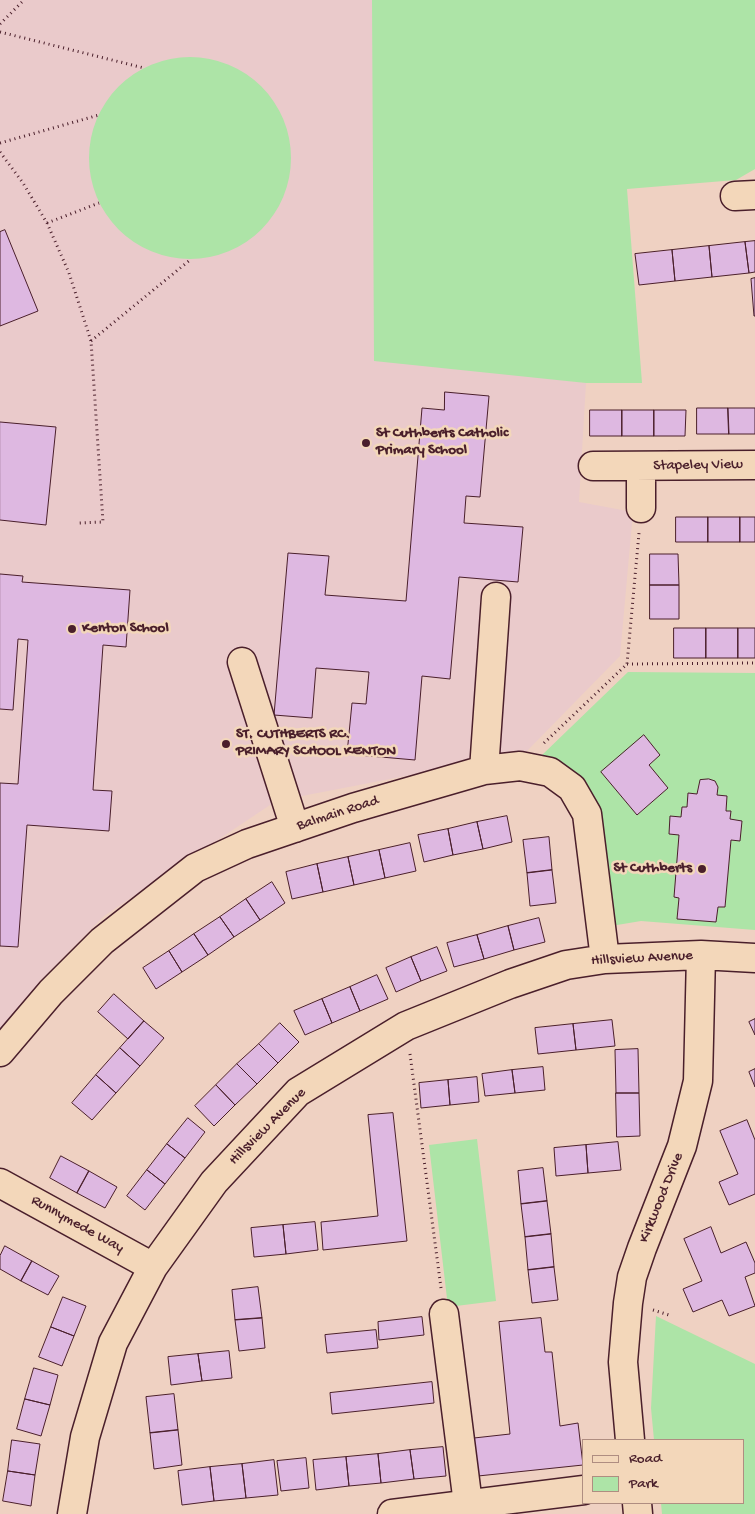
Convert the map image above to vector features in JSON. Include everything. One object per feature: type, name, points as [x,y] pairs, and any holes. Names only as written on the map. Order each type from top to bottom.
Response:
[{"type":"street","name":"Stapeley View","points":[[593,466],[755,465]]},
{"type":"street","name":"Stapeley View","points":[[641,467],[641,508]]},
{"type":"street","points":[[484,770],[496,597]]},
{"type":"street","points":[[242,662],[295,828]]},
{"type":"street","name":"Balmain Road","points":[[0,1052],[51,992],[102,941],[195,868],[247,844],[353,808],[484,770],[520,766],[550,772],[572,788],[587,814],[605,959]]},
{"type":"street","name":"Hillsview Avenue","points":[[76,1513],[85,1437],[113,1343],[153,1268],[214,1182],[298,1092],[406,1026],[510,984],[566,964],[605,959],[701,955],[755,958]]},
{"type":"street","name":"Kirkwood Drive","points":[[630,1439],[622,1362],[628,1303],[632,1277],[682,1146],[698,1081],[701,955]]},
{"type":"street","name":"Runnymede Way","points":[[0,1183],[153,1268]]},
{"type":"street","points":[[444,1314],[468,1504]]},
{"type":"street","points":[[392,1514],[582,1490]]},
{"type":"path","points":[[0,24],[24,0]]},
{"type":"path","points":[[0,32],[144,68]]},
{"type":"path","points":[[0,143],[99,115]]},
{"type":"path","points":[[0,152],[23,183],[47,223],[69,273],[91,341],[103,522],[78,523]]},
{"type":"path","points":[[47,223],[99,203]]},
{"type":"path","points":[[91,341],[190,260]]},
{"type":"path","points":[[520,766],[627,664],[641,508]]},
{"type":"path","points":[[627,664],[755,663]]},
{"type":"path","points":[[406,1026],[444,1314]]},
{"type":"shaded area","points":[[0,0],[554,0],[571,381],[586,383],[579,502],[633,512],[620,656],[525,753],[276,801],[104,916],[40,981],[0,1031]]},
{"type":"green space","points":[[372,0],[755,0],[755,169],[736,180],[627,189],[642,383],[586,383],[374,361]]},
{"type":"green space","points":[[180,57],[200,57],[219,61],[238,69],[254,80],[268,94],[279,110],[287,129],[291,158],[287,187],[279,206],[268,222],[254,236],[238,247],[219,255],[200,259],[180,259],[161,255],[142,247],[126,236],[112,222],[101,206],[93,187],[89,168],[89,148],[93,129],[101,110],[112,94],[126,80],[142,69],[161,61]]},
{"type":"green space","points":[[628,672],[755,673],[755,930],[641,921],[611,926],[597,807],[541,756]]},
{"type":"green space","points":[[477,1139],[496,1301],[448,1307],[429,1145]]},
{"type":"green space","points":[[656,1316],[755,1364],[755,1514],[662,1514],[661,1504],[745,1504],[745,1439],[654,1439],[651,1408]]},
{"type":"building","points":[[5,230],[38,311],[0,326],[0,232]]},
{"type":"building","points":[[755,241],[755,272],[749,273],[745,242]]},
{"type":"building","points":[[745,242],[749,273],[712,277],[709,246]]},
{"type":"building","points":[[709,246],[712,277],[675,281],[672,250]]},
{"type":"building","points":[[672,250],[675,281],[639,285],[635,254]]},
{"type":"building","points":[[755,278],[755,316],[754,316],[751,279]]},
{"type":"building","points":[[445,392],[489,396],[480,497],[466,496],[464,523],[523,527],[518,582],[459,577],[450,679],[422,676],[415,760],[347,754],[352,703],[366,704],[369,672],[316,668],[312,718],[274,715],[288,553],[329,556],[325,595],[406,601],[422,408],[444,410]]},
{"type":"building","points":[[697,408],[728,408],[729,434],[697,434]]},
{"type":"building","points":[[728,408],[755,408],[755,434],[729,434]]},
{"type":"building","points":[[590,410],[622,410],[622,436],[590,436]]},
{"type":"building","points":[[622,410],[654,410],[654,436],[622,436]]},
{"type":"building","points":[[654,410],[686,410],[685,436],[654,436]]},
{"type":"building","points":[[0,422],[56,427],[46,525],[0,520]]},
{"type":"building","points":[[676,517],[708,517],[708,542],[676,542]]},
{"type":"building","points":[[708,517],[740,517],[740,542],[708,542]]},
{"type":"building","points":[[740,517],[755,517],[755,542],[740,542]]},
{"type":"building","points":[[650,554],[678,554],[679,585],[650,585]]},
{"type":"building","points":[[0,574],[23,576],[22,582],[130,590],[126,647],[103,645],[93,790],[112,791],[109,831],[27,825],[18,947],[0,946],[0,783],[18,784],[28,640],[18,639],[13,710],[0,709]]},
{"type":"building","points":[[650,585],[679,585],[679,619],[650,619]]},
{"type":"building","points":[[674,628],[706,628],[706,658],[674,658]]},
{"type":"building","points":[[706,628],[738,628],[738,658],[706,658]]},
{"type":"building","points":[[738,628],[755,628],[755,658],[738,658]]},
{"type":"building","points":[[644,735],[660,755],[649,765],[668,788],[637,815],[601,772]]},
{"type":"building","name":"St Cuthberts","points":[[709,779],[715,781],[718,787],[717,795],[727,796],[726,811],[731,811],[730,819],[742,821],[740,841],[731,840],[725,907],[718,907],[716,922],[677,919],[679,898],[674,897],[679,835],[669,834],[670,816],[681,817],[682,807],[687,807],[688,793],[697,794],[700,780]]},
{"type":"building","points":[[507,816],[512,842],[483,849],[477,822]]},
{"type":"building","points":[[477,822],[483,849],[453,855],[448,829]]},
{"type":"building","points":[[448,829],[453,855],[424,862],[418,835]]},
{"type":"building","points":[[549,837],[552,870],[527,873],[523,840]]},
{"type":"building","points":[[410,843],[416,871],[385,878],[379,850]]},
{"type":"building","points":[[379,850],[385,878],[354,885],[348,857]]},
{"type":"building","points":[[348,857],[354,885],[323,892],[317,864]]},
{"type":"building","points":[[317,864],[323,892],[292,899],[286,872]]},
{"type":"building","points":[[552,870],[556,903],[530,906],[527,873]]},
{"type":"building","points":[[272,882],[285,903],[260,920],[246,899]]},
{"type":"building","points":[[246,899],[260,920],[234,937],[220,917]]},
{"type":"building","points":[[220,917],[234,937],[208,955],[194,934]]},
{"type":"building","points":[[539,918],[545,942],[514,950],[508,926]]},
{"type":"building","points":[[508,926],[514,950],[484,959],[477,935]]},
{"type":"building","points":[[194,934],[208,955],[182,972],[169,951]]},
{"type":"building","points":[[477,935],[484,959],[454,967],[447,943]]},
{"type":"building","points":[[437,947],[447,971],[421,981],[411,957]]},
{"type":"building","points":[[169,951],[182,972],[156,989],[143,968]]},
{"type":"building","points":[[411,957],[421,981],[396,992],[386,968]]},
{"type":"building","points":[[377,975],[388,999],[360,1011],[350,987]]},
{"type":"building","points":[[350,987],[360,1011],[332,1023],[322,999]]},
{"type":"building","points":[[114,994],[144,1021],[128,1039],[98,1012]]},
{"type":"building","points":[[322,999],[332,1023],[305,1035],[294,1011]]},
{"type":"building","points":[[755,1019],[755,1035],[749,1022]]},
{"type":"building","points":[[612,1020],[615,1046],[576,1050],[573,1024]]},
{"type":"building","points":[[144,1021],[164,1038],[140,1066],[120,1048]]},
{"type":"building","points":[[280,1023],[299,1042],[278,1063],[259,1044]]},
{"type":"building","points":[[573,1024],[576,1050],[538,1054],[535,1028]]},
{"type":"building","points":[[259,1044],[278,1063],[257,1084],[237,1064]]},
{"type":"building","points":[[120,1048],[140,1066],[116,1093],[96,1075]]},
{"type":"building","points":[[638,1049],[639,1093],[616,1093],[615,1050]]},
{"type":"building","points":[[237,1064],[257,1084],[235,1105],[216,1085]]},
{"type":"building","points":[[543,1067],[545,1090],[515,1093],[512,1070]]},
{"type":"building","points":[[755,1069],[755,1087],[749,1072]]},
{"type":"building","points":[[512,1070],[515,1093],[485,1096],[482,1074]]},
{"type":"building","points":[[96,1075],[116,1093],[92,1120],[72,1103]]},
{"type":"building","points":[[477,1077],[479,1102],[450,1105],[448,1080]]},
{"type":"building","points":[[448,1080],[450,1105],[421,1108],[419,1083]]},
{"type":"building","points":[[216,1085],[235,1105],[214,1126],[195,1106]]},
{"type":"building","points":[[616,1093],[639,1093],[640,1136],[617,1137]]},
{"type":"building","points":[[393,1113],[407,1241],[323,1250],[321,1222],[378,1216],[368,1115]]},
{"type":"building","points":[[188,1118],[205,1132],[185,1158],[167,1144]]},
{"type":"building","points":[[747,1120],[755,1140],[755,1194],[729,1205],[719,1182],[738,1174],[720,1131]]},
{"type":"building","points":[[618,1142],[621,1170],[588,1173],[586,1145]]},
{"type":"building","points":[[167,1144],[185,1158],[165,1184],[147,1170]]},
{"type":"building","points":[[586,1145],[588,1173],[556,1176],[554,1148]]},
{"type":"building","points":[[61,1156],[89,1171],[77,1193],[50,1178]]},
{"type":"building","points":[[543,1168],[547,1201],[521,1204],[518,1171]]},
{"type":"building","points":[[147,1170],[165,1184],[145,1210],[127,1196]]},
{"type":"building","points":[[89,1171],[117,1187],[105,1208],[77,1193]]},
{"type":"building","points":[[547,1201],[551,1234],[525,1237],[521,1204]]},
{"type":"building","points":[[315,1222],[318,1250],[286,1254],[283,1225]]},
{"type":"building","points":[[283,1225],[286,1254],[254,1257],[251,1228]]},
{"type":"building","points":[[711,1227],[721,1253],[746,1242],[755,1263],[755,1273],[745,1277],[755,1306],[729,1316],[722,1300],[693,1312],[683,1289],[702,1281],[684,1239]]},
{"type":"building","points":[[551,1234],[554,1267],[528,1270],[525,1237]]},
{"type":"building","points":[[5,1246],[32,1261],[21,1281],[0,1269],[0,1256]]},
{"type":"building","points":[[32,1261],[59,1276],[48,1295],[21,1281]]},
{"type":"building","points":[[554,1267],[558,1300],[532,1303],[528,1270]]},
{"type":"building","points":[[258,1287],[262,1318],[235,1320],[232,1290]]},
{"type":"building","points":[[63,1297],[86,1306],[74,1336],[51,1327]]},
{"type":"building","points":[[422,1317],[424,1335],[379,1340],[378,1322]]},
{"type":"building","points":[[262,1318],[265,1348],[239,1351],[235,1320]]},
{"type":"building","points":[[541,1318],[545,1352],[552,1352],[560,1426],[578,1423],[582,1465],[478,1476],[474,1438],[510,1434],[499,1322]]},
{"type":"building","points":[[51,1327],[74,1336],[62,1366],[39,1357]]},
{"type":"building","points":[[376,1330],[378,1348],[327,1353],[325,1335]]},
{"type":"building","points":[[229,1351],[232,1378],[202,1381],[198,1354]]},
{"type":"building","points":[[198,1354],[202,1381],[171,1385],[168,1357]]},
{"type":"building","points":[[34,1368],[58,1375],[50,1405],[25,1399]]},
{"type":"building","points":[[432,1382],[434,1403],[332,1414],[330,1393]]},
{"type":"building","points":[[174,1394],[178,1430],[150,1433],[146,1397]]},
{"type":"building","points":[[25,1399],[50,1405],[41,1436],[17,1429]]},
{"type":"building","points":[[178,1430],[182,1465],[154,1469],[150,1433]]},
{"type":"building","points":[[12,1440],[40,1444],[35,1475],[8,1471]]},
{"type":"building","points":[[443,1447],[446,1476],[414,1479],[410,1450]]},
{"type":"building","points":[[410,1450],[414,1479],[381,1483],[378,1454]]},
{"type":"building","points":[[378,1454],[381,1483],[349,1486],[346,1457]]},
{"type":"building","points":[[346,1457],[349,1486],[316,1490],[313,1460]]},
{"type":"building","points":[[306,1458],[309,1488],[281,1491],[277,1461]]},
{"type":"building","points":[[274,1460],[278,1495],[246,1498],[242,1464]]},
{"type":"building","points":[[242,1464],[246,1498],[214,1501],[210,1467]]},
{"type":"building","points":[[210,1467],[214,1501],[182,1505],[178,1471]]},
{"type":"building","points":[[8,1471],[35,1475],[31,1506],[3,1501]]},
{"type":"place","name":"St Cuthberts Catholic Primary School","points":[[366,443]]},
{"type":"place","name":"Kenton School","points":[[72,629]]},
{"type":"place","name":"ST. CUTHBERTS RC. PRIMARY SCHOOL KENTON","points":[[226,744]]},
{"type":"place","name":"St Cuthberts","points":[[702,869]]}]
